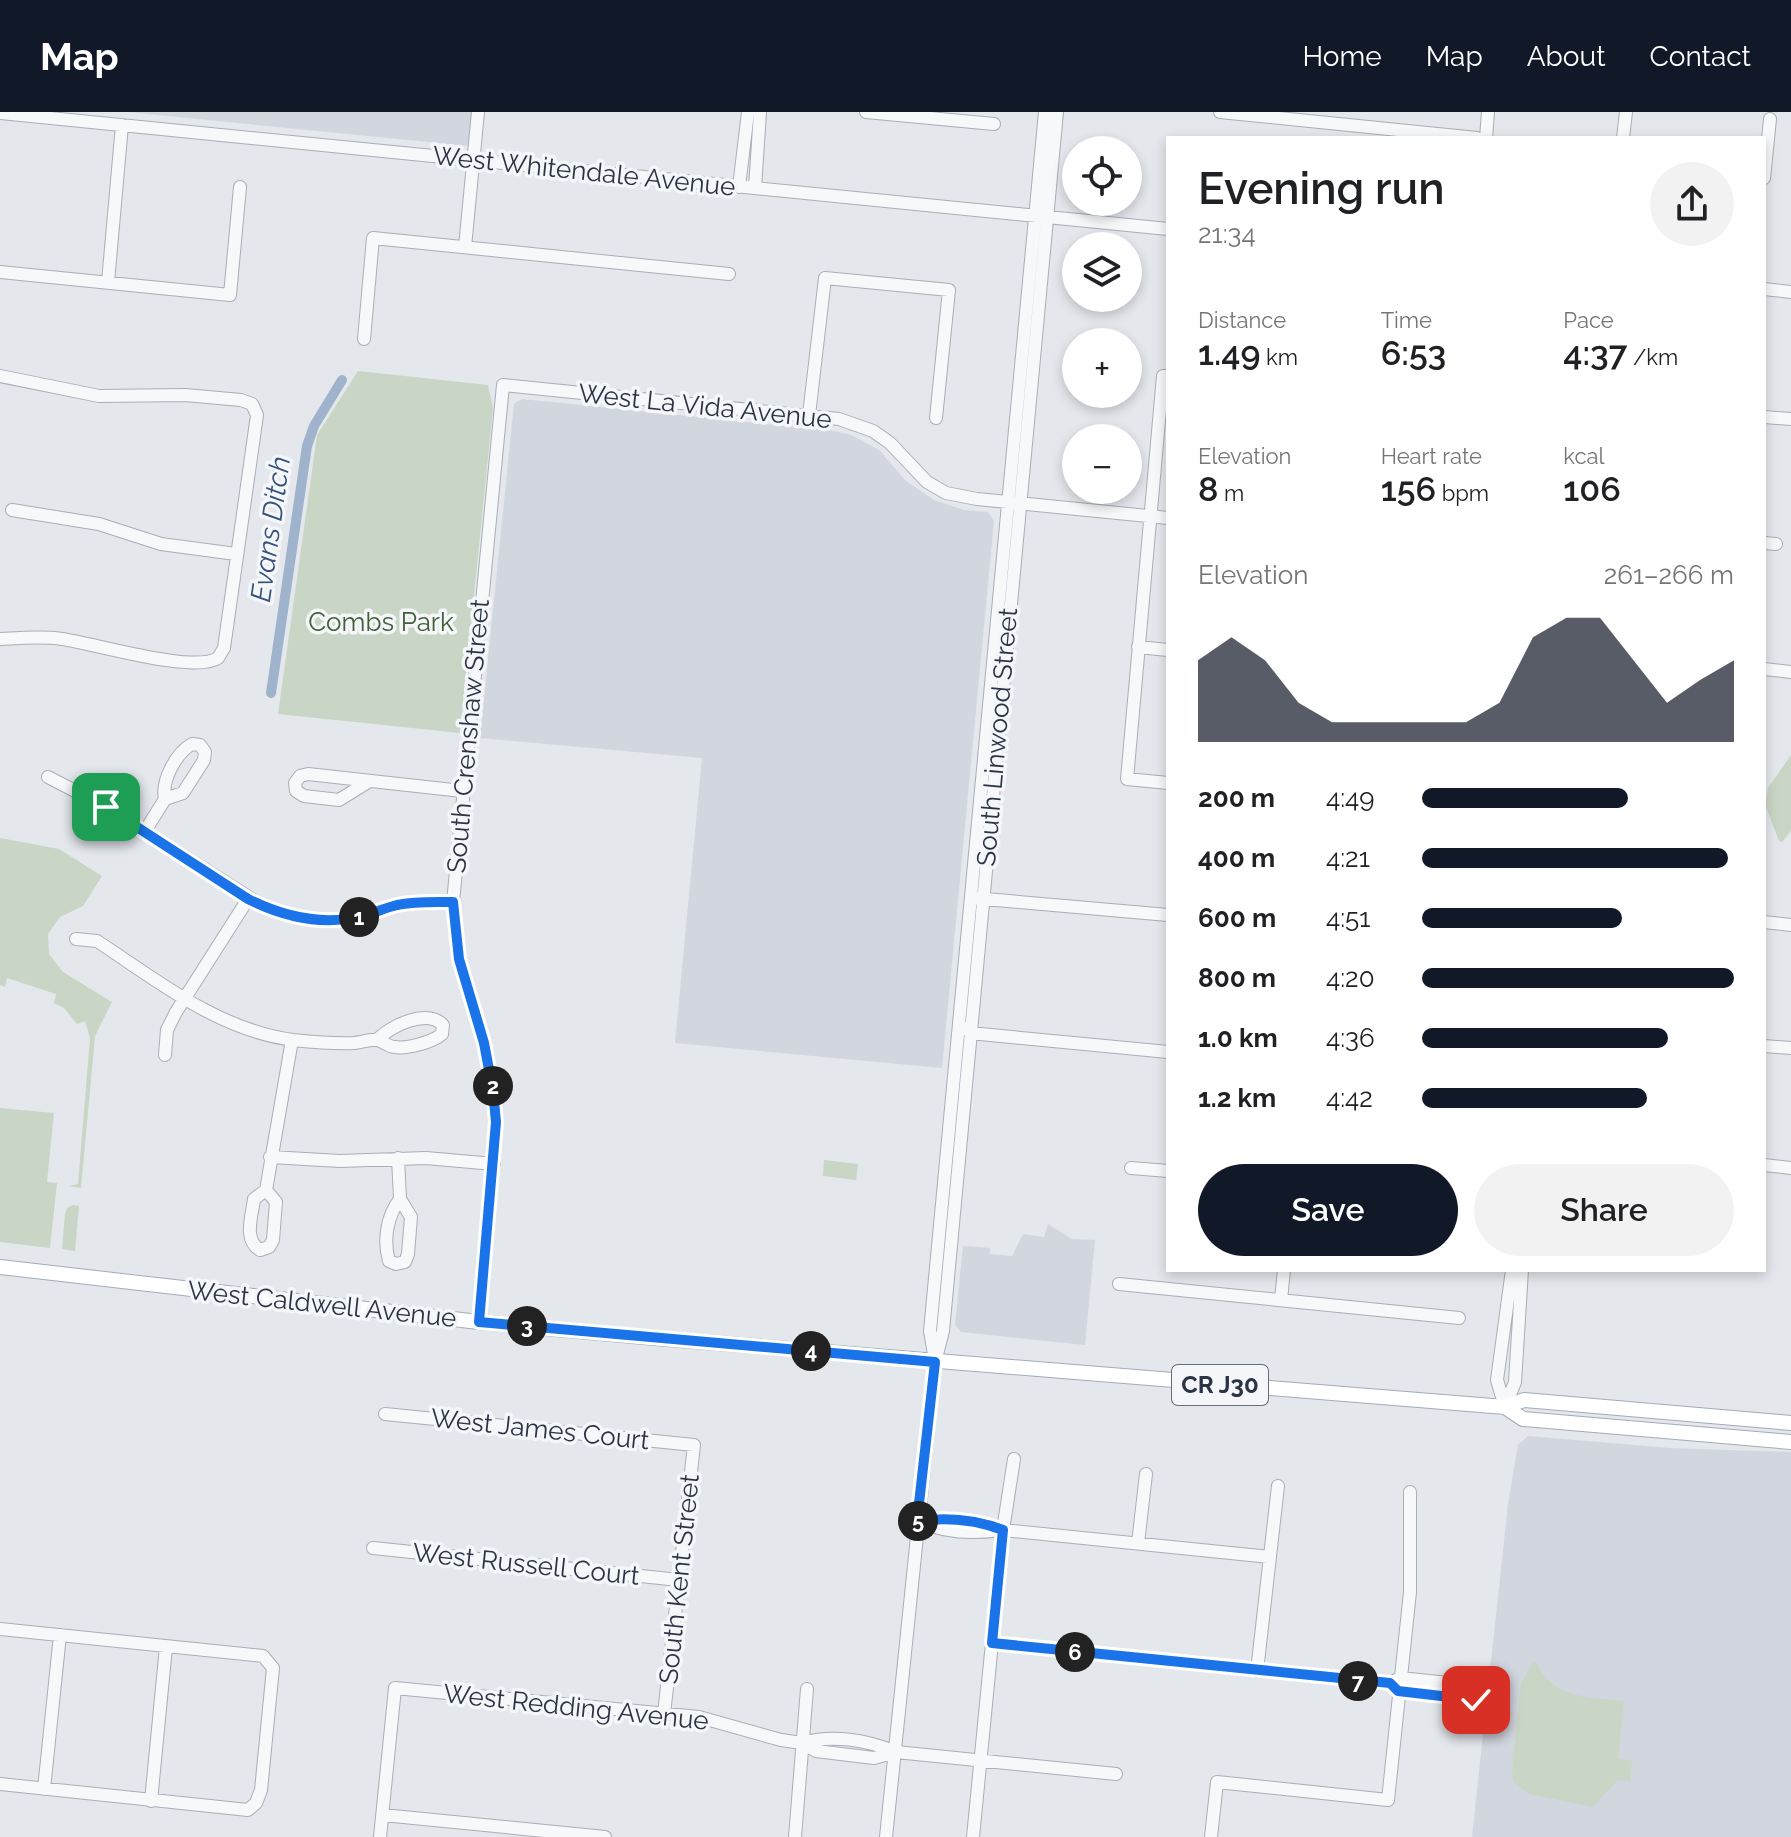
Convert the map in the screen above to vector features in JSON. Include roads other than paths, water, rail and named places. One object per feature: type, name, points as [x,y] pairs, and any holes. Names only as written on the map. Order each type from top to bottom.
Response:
[{"type":"main road","name":"West Caldwell Avenue","points":[[0,1267],[479,1322],[935,1362],[1505,1407],[1524,1400],[1791,1423]]},
{"type":"main road","name":"West Caldwell Avenue","points":[[1505,1407],[1523,1419],[1791,1442]]},
{"type":"main road","points":[[1709,1434],[1714,1427],[1723,1426],[1791,1431]]},
{"type":"street","points":[[465,247],[478,112]]},
{"type":"street","points":[[739,187],[748,112]]},
{"type":"street","points":[[755,188],[760,112]]},
{"type":"street","points":[[866,112],[994,124]]},
{"type":"street","name":"South Linwood Street","points":[[935,1362],[930,1331],[965,962],[994,772],[1014,502],[1041,216],[1045,112]]},
{"type":"street","name":"South Linwood Street","points":[[1041,216],[1057,112]]},
{"type":"street","points":[[1220,112],[1456,136]]},
{"type":"street","points":[[1353,126],[1354,112]]},
{"type":"street","points":[[1486,136],[1488,112]]},
{"type":"street","points":[[1623,136],[1626,112]]},
{"type":"street","name":"West Whitendale Avenue","points":[[0,113],[1166,229]]},
{"type":"street","points":[[1766,158],[1770,119]]},
{"type":"street","points":[[108,282],[122,125]]},
{"type":"street","points":[[0,272],[230,295],[240,187]]},
{"type":"street","points":[[364,339],[373,238],[729,274]]},
{"type":"street","points":[[809,415],[825,278],[949,290],[936,418]]},
{"type":"street","points":[[1766,289],[1791,292]]},
{"type":"street","points":[[0,376],[99,396],[185,395],[243,400],[254,407],[257,420],[224,648],[218,658],[206,663],[140,656],[50,637],[0,639]]},
{"type":"street","points":[[1165,376],[1127,779],[1166,783]]},
{"type":"street","name":"West La Vida Avenue","points":[[503,385],[839,419],[873,431],[890,443],[927,482],[946,493],[1166,518]]},
{"type":"street","name":"South Crenshaw Street","points":[[479,1322],[496,1122],[484,1043],[459,959],[453,902],[503,385]]},
{"type":"street","points":[[1766,417],[1791,419]]},
{"type":"street","name":"South Linwood Street","points":[[886,1837],[917,1521],[935,1362],[943,1331],[970,1033],[992,670],[1014,502]]},
{"type":"street","points":[[12,510],[99,524],[161,544],[236,554]]},
{"type":"street","points":[[1138,647],[1166,650]]},
{"type":"street","points":[[1766,669],[1791,672]]},
{"type":"street","points":[[992,670],[997,679],[992,752],[994,772]]},
{"type":"street","points":[[368,782],[339,800],[304,796],[296,791],[295,783],[300,776],[308,774],[462,791]]},
{"type":"street","points":[[48,777],[77,790],[266,908],[300,918],[329,921],[361,917],[399,904],[453,902]]},
{"type":"street","points":[[145,831],[165,799]]},
{"type":"street","points":[[976,898],[1166,915]]},
{"type":"street","points":[[165,1055],[167,1030],[184,998],[248,899]]},
{"type":"street","points":[[1766,922],[1791,925]]},
{"type":"street","points":[[76,939],[97,941],[184,998],[234,1024],[292,1040],[356,1043],[377,1040],[400,1047],[436,1039],[442,1034],[443,1025],[437,1019],[429,1018],[386,1030],[377,1040]]},
{"type":"street","points":[[965,962],[968,992],[965,1023],[970,1033],[1166,1052]]},
{"type":"street","points":[[266,1190],[292,1040]]},
{"type":"street","points":[[1766,1046],[1791,1048]]},
{"type":"street","points":[[270,1157],[328,1161],[398,1158],[494,1164]]},
{"type":"street","points":[[398,1158],[400,1199]]},
{"type":"street","points":[[1766,1165],[1791,1168]]},
{"type":"street","points":[[1131,1168],[1166,1171]]},
{"type":"street","points":[[1281,1300],[1284,1272]]},
{"type":"street","points":[[1505,1407],[1497,1380],[1512,1272]]},
{"type":"street","points":[[1505,1407],[1515,1382],[1522,1272]]},
{"type":"street","points":[[1119,1284],[1459,1318]]},
{"type":"street","name":"West James Court","points":[[385,1414],[694,1445]]},
{"type":"street","name":"South Kent Street","points":[[664,1714],[694,1445]]},
{"type":"street","points":[[973,1837],[1003,1530],[1014,1459]]},
{"type":"street","points":[[1138,1543],[1146,1474]]},
{"type":"street","points":[[1257,1671],[1278,1486]]},
{"type":"street","points":[[1211,1837],[1217,1782],[1388,1800],[1397,1684],[1410,1592],[1410,1492]]},
{"type":"street","points":[[917,1521],[956,1519],[983,1522],[1003,1530],[1270,1557]]},
{"type":"street","name":"West Russell Court","points":[[373,1548],[679,1580]]},
{"type":"street","points":[[0,1629],[263,1656],[273,1668],[261,1790],[256,1803],[248,1810],[0,1784]]},
{"type":"street","points":[[44,1789],[60,1635]]},
{"type":"street","points":[[992,1643],[1397,1684],[1477,1686]]},
{"type":"street","points":[[151,1801],[166,1647]]},
{"type":"street","points":[[1397,1684],[1476,1700]]},
{"type":"street","name":"West Redding Avenue","points":[[383,1815],[395,1688],[699,1717],[802,1743],[819,1738],[875,1744],[896,1752],[1116,1774]]},
{"type":"street","points":[[795,1837],[807,1689]]},
{"type":"street","points":[[380,1837],[383,1815],[605,1837]]},
{"type":"waterway","name":"Evans Ditch","points":[[271,693],[307,446],[314,426],[342,380]]},
{"type":"park label","name":"Combs Park","points":[[381,622]]}]
